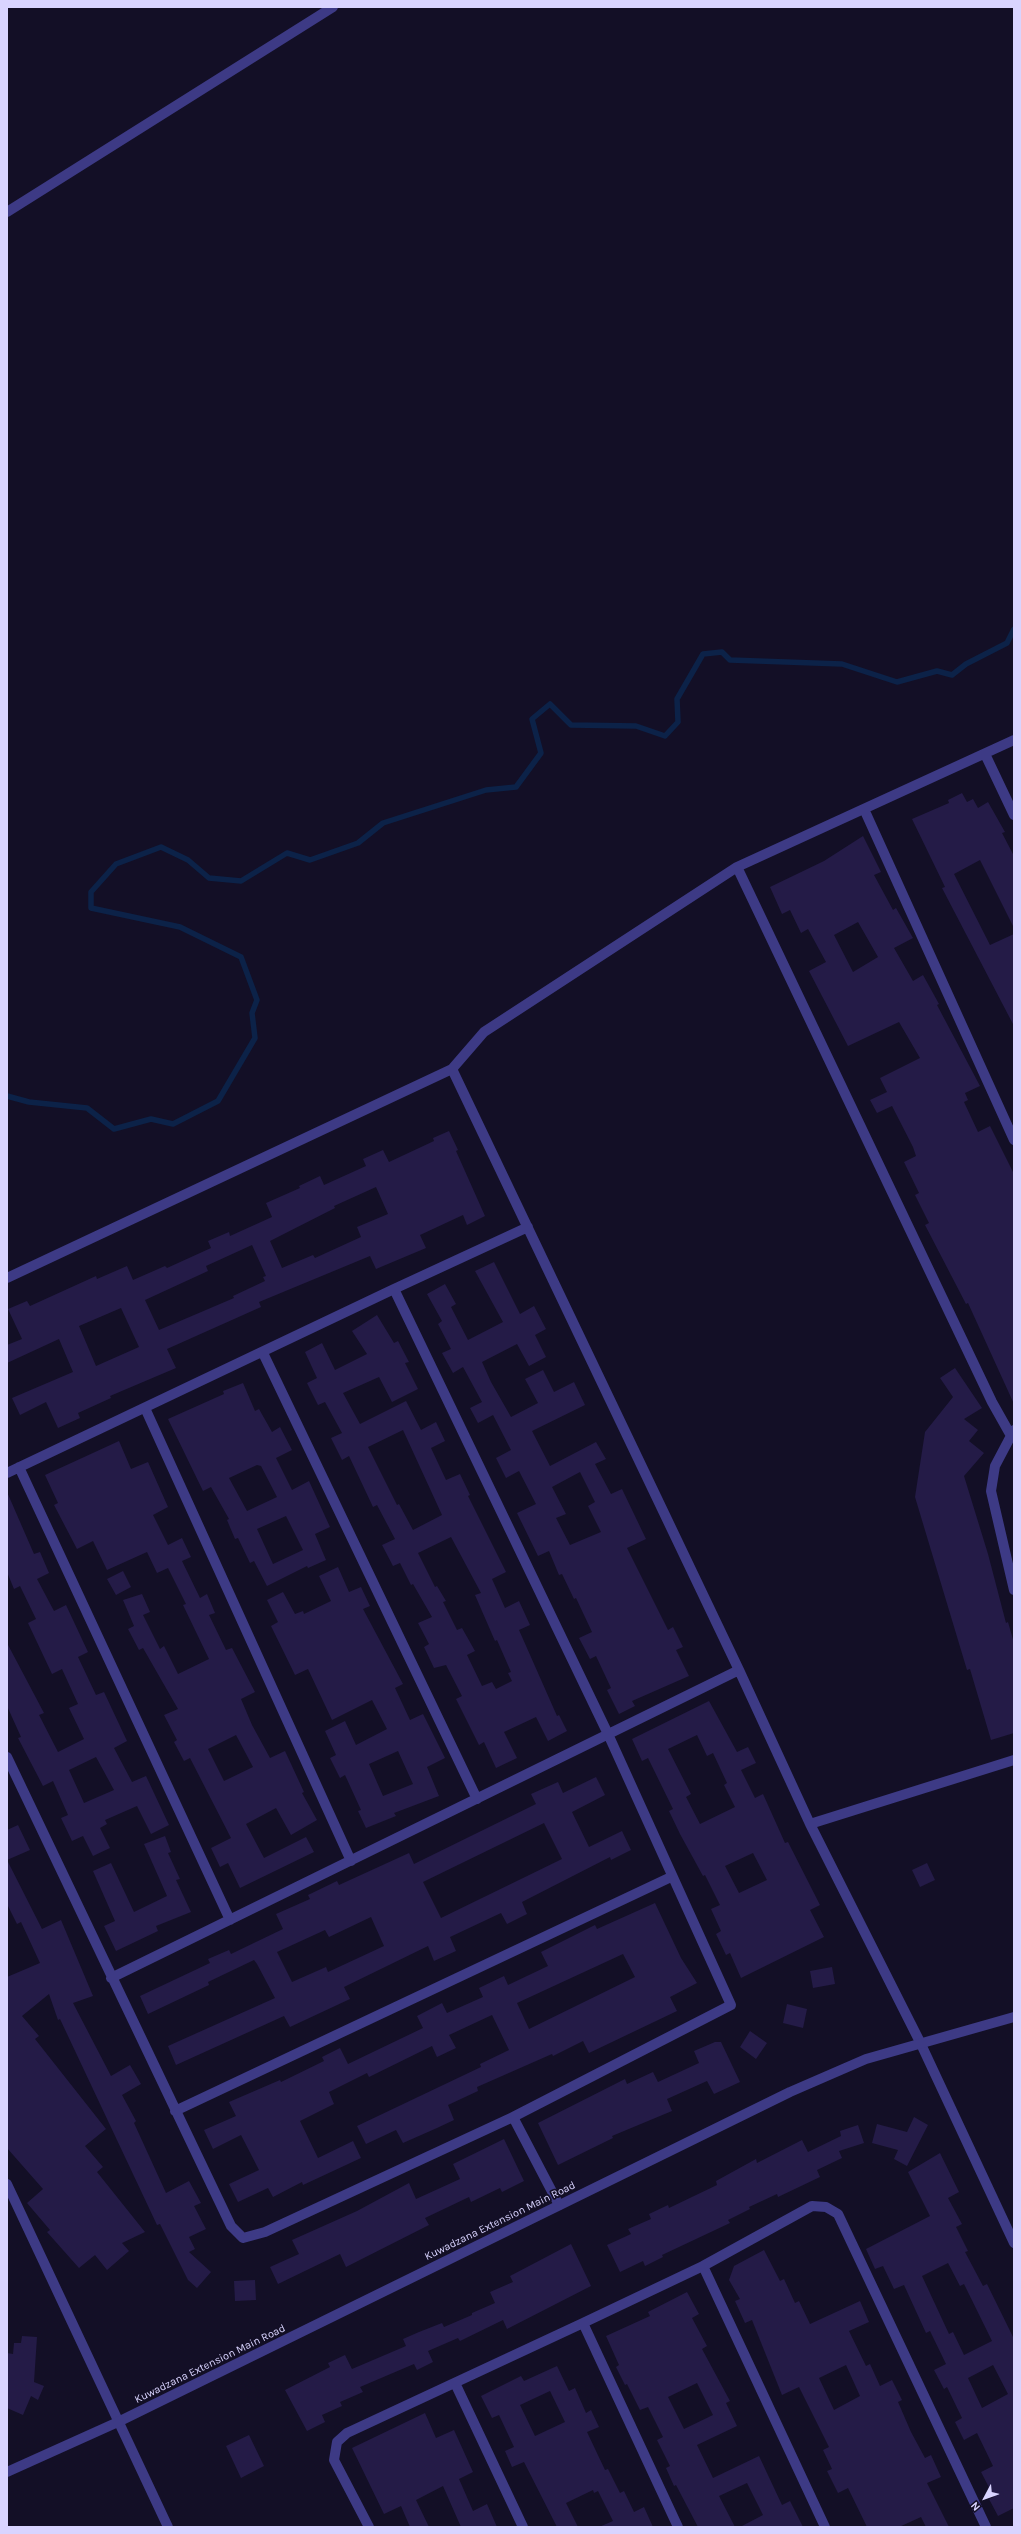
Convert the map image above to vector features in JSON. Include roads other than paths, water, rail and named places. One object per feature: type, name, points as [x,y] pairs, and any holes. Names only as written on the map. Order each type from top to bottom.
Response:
[{"type":"street","points":[[7,212],[333,7]]},
{"type":"street","points":[[7,1278],[452,1069],[484,1032],[737,867],[1014,740]]},
{"type":"street","points":[[985,754],[1014,815]]},
{"type":"street","points":[[864,809],[1014,1140]]},
{"type":"street","points":[[737,867],[992,1402],[1012,1432],[995,1466],[991,1491],[1014,1590]]},
{"type":"street","points":[[452,1069],[739,1670],[810,1824],[920,2042],[1014,2243]]},
{"type":"street","points":[[7,1473],[528,1227]]},
{"type":"street","points":[[7,1757],[111,1978],[231,2226],[243,2238],[265,2232],[513,2117],[731,2005],[671,1877],[608,1734],[394,1289]]},
{"type":"street","points":[[263,1353],[477,1798]]},
{"type":"street","points":[[145,1408],[351,1860]]},
{"type":"street","points":[[20,1467],[230,1920]]},
{"type":"street","points":[[111,1978],[739,1670]]},
{"type":"street","points":[[810,1824],[1014,1760]]},
{"type":"street","points":[[176,2111],[671,1877]]},
{"type":"street","name":"Kuwadzana Extension Main Road","points":[[7,2472],[118,2422],[790,2092],[866,2059],[920,2042],[1014,2017]]},
{"type":"street","points":[[513,2117],[559,2205]]},
{"type":"street","points":[[7,2184],[168,2527]]},
{"type":"street","points":[[369,2527],[334,2460],[337,2442],[347,2433],[703,2266],[812,2206],[826,2206],[838,2214],[986,2527]]},
{"type":"street","points":[[703,2266],[825,2527]]},
{"type":"street","points":[[583,2323],[678,2527]]},
{"type":"street","points":[[456,2383],[523,2527]]},
{"type":"waterway","points":[[7,1096],[29,1102],[87,1108],[114,1129],[151,1119],[173,1124],[218,1101],[255,1038],[252,1013],[257,1000],[241,957],[180,927],[91,908],[91,892],[116,864],[161,847],[188,860],[209,878],[241,881],[287,853],[310,860],[358,843],[383,823],[486,790],[516,787],[541,753],[532,719],[550,704],[571,725],[636,726],[665,736],[678,722],[677,699],[703,654],[722,652],[730,660],[842,664],[897,682],[937,671],[952,675],[966,664],[1007,643],[1014,629]]}]
